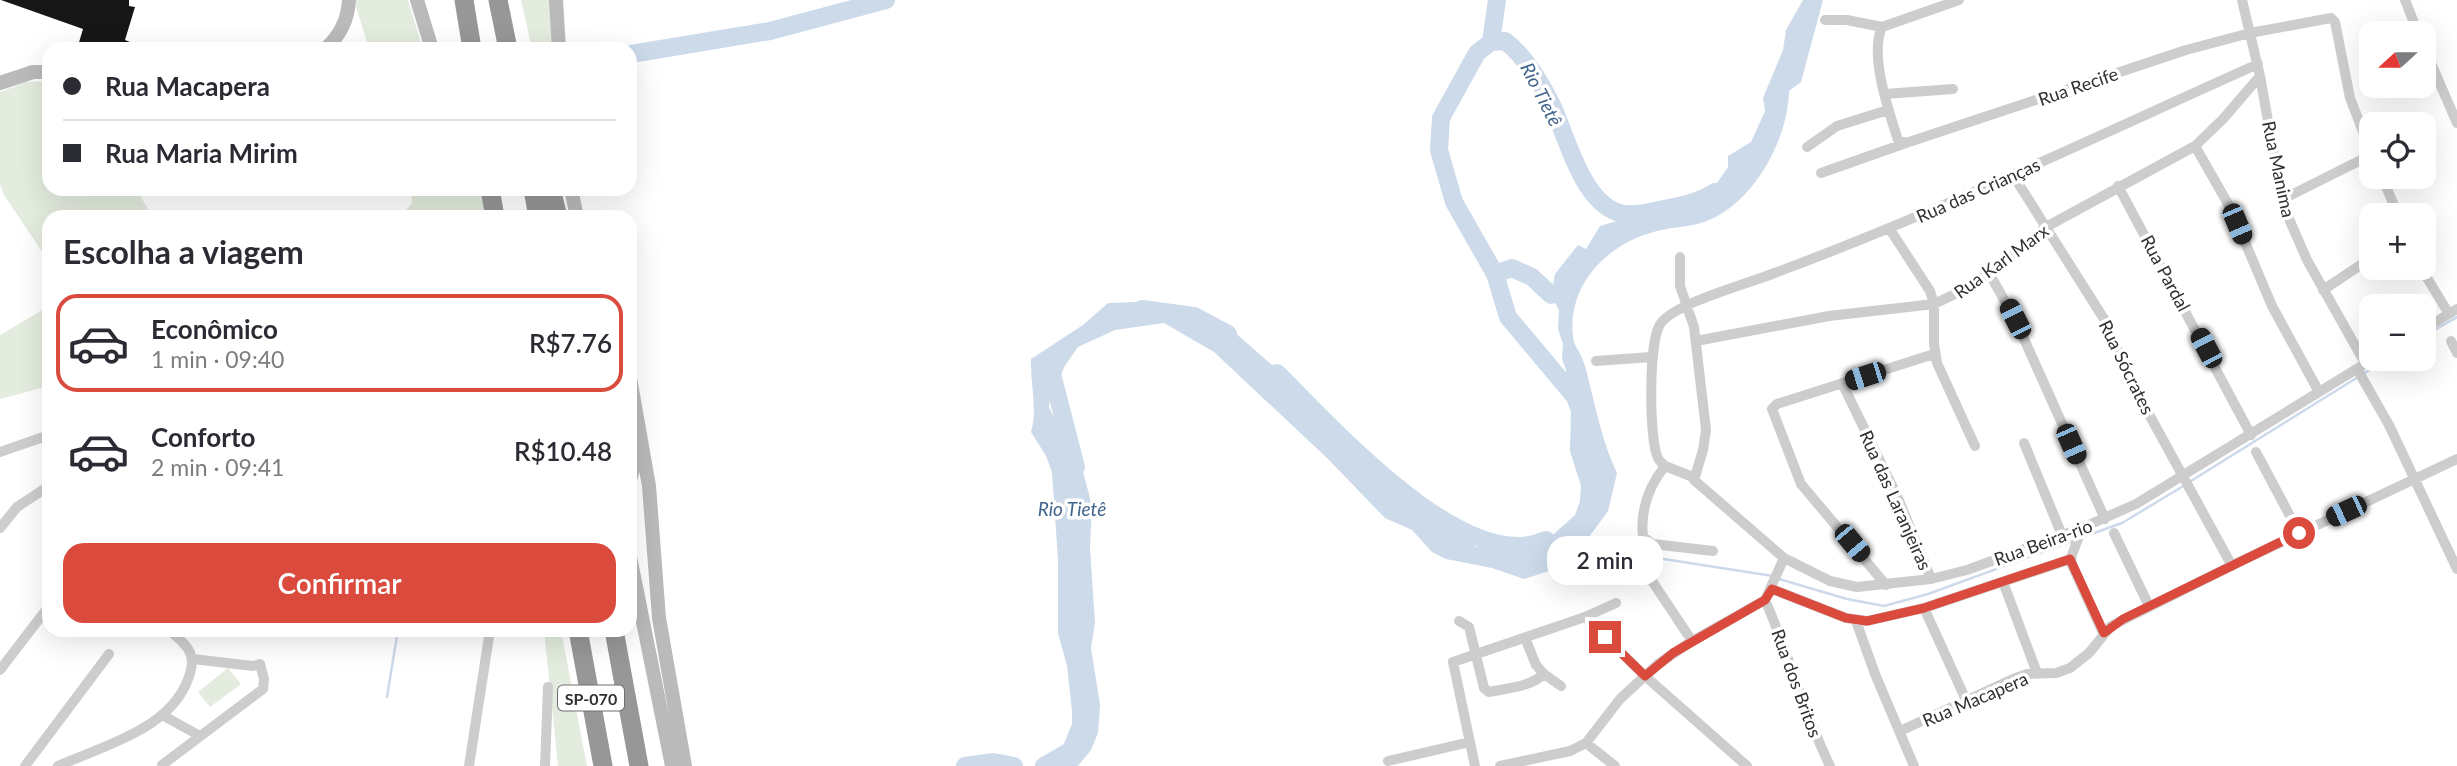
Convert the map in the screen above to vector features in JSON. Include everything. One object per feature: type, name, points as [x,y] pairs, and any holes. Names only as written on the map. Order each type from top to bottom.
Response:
[{"type":"highway","points":[[464,0],[471,42]]},
{"type":"highway","points":[[498,0],[507,42]]},
{"type":"highway","name":"SP-070","points":[[579,637],[603,766]]},
{"type":"highway","name":"SP-070","points":[[615,637],[639,766]]},
{"type":"street","points":[[333,42],[344,24],[349,0]]},
{"type":"street","points":[[417,0],[430,42]]},
{"type":"street","points":[[556,0],[559,42]]},
{"type":"street","points":[[1825,20],[1847,20],[1882,27],[1959,0]]},
{"type":"street","name":"Rua Manima","points":[[2242,0],[2258,64],[2283,199],[2302,251],[2359,359]]},
{"type":"street","points":[[2405,0],[2413,21]]},
{"type":"street","name":"Rua Recife","points":[[1821,173],[1903,142],[2155,60],[2250,33],[2326,18],[2333,20],[2350,98],[2359,122]]},
{"type":"street","points":[[1882,27],[1879,57],[1885,94],[1888,110],[1903,142]]},
{"type":"street","name":"Rua das Crianças","points":[[1665,466],[1656,456],[1651,390],[1651,357],[1661,322],[1691,305],[1889,229],[2258,64]]},
{"type":"street","points":[[0,83],[33,72],[42,72]]},
{"type":"street","points":[[2436,75],[2457,123]]},
{"type":"street","name":"Rua Karl Marx","points":[[1696,341],[1829,316],[1934,304],[1960,293],[2046,227],[2195,146],[2224,119],[2260,76]]},
{"type":"street","points":[[1885,94],[1952,89]]},
{"type":"street","points":[[1807,147],[1837,126],[1888,110]]},
{"type":"street","points":[[2195,146],[2231,209],[2272,306],[2319,392]]},
{"type":"street","points":[[2283,199],[2359,160]]},
{"type":"street","name":"Rua Sócrates","points":[[2012,175],[2104,319],[2133,385],[2232,566]]},
{"type":"street","name":"Rua Pardal","points":[[2118,186],[2250,435]]},
{"type":"street","points":[[1889,229],[1924,279],[1934,304],[1934,354],[1975,446]]},
{"type":"street","points":[[1680,257],[1680,286],[1691,305],[1706,430],[1703,450],[1693,477],[1665,466],[1653,483],[1646,500],[1642,524],[1645,540],[1661,545],[1713,551]]},
{"type":"street","points":[[2323,290],[2359,266]]},
{"type":"street","points":[[1989,273],[2015,319],[2105,519]]},
{"type":"street","points":[[2430,280],[2453,312],[2436,322]]},
{"type":"street","points":[[2451,341],[2457,353]]},
{"type":"street","points":[[1886,585],[1801,484],[1772,411],[1777,404],[1934,354]]},
{"type":"street","points":[[1597,361],[1651,357]]},
{"type":"street","name":"Rua Beira-rio","points":[[1693,477],[1702,489],[1783,561],[1844,585],[1886,585],[1930,579],[1967,570],[2062,534],[2082,531],[2183,477],[2319,392],[2360,371]]},
{"type":"street","name":"Rua Manima","points":[[2365,371],[2457,569]]},
{"type":"street","name":"Rua das Laranjeiras","points":[[1842,383],[1898,498],[1930,579]]},
{"type":"street","points":[[637,416],[649,486],[659,618],[685,766]]},
{"type":"street","points":[[0,452],[42,437]]},
{"type":"street","points":[[637,453],[641,438]]},
{"type":"street","points":[[2024,443],[2062,534]]},
{"type":"street","points":[[2256,452],[2299,533]]},
{"type":"street","name":"Rua Macapera","points":[[1900,731],[2013,679],[2037,673],[2056,673],[2070,668],[2089,653],[2111,626],[2457,459]]},
{"type":"street","points":[[0,528],[17,507],[42,491]]},
{"type":"street","points":[[1773,587],[1856,621],[1924,608],[2070,559],[2082,531]]},
{"type":"street","points":[[2114,533],[2149,606]]},
{"type":"street","points":[[2070,559],[2104,633]]},
{"type":"street","points":[[1500,766],[1570,751],[1586,743],[1603,718],[1645,676],[1692,641],[1765,600],[1783,561]]},
{"type":"street","points":[[1650,578],[1692,641]]},
{"type":"street","points":[[2003,582],[2037,673]]},
{"type":"street","points":[[637,592],[672,766]]},
{"type":"street","name":"Rua dos Britos","points":[[1765,600],[1785,646],[1817,740],[1830,766]]},
{"type":"street","points":[[1475,766],[1453,662],[1585,617],[1616,603]]},
{"type":"street","points":[[1924,608],[1966,700]]},
{"type":"street","points":[[0,670],[42,615]]},
{"type":"street","points":[[1585,617],[1645,676],[1747,766]]},
{"type":"street","points":[[1459,621],[1469,627],[1484,688],[1489,692],[1525,685],[1537,681],[1544,674]]},
{"type":"street","points":[[1856,621],[1914,766]]},
{"type":"street","points":[[58,766],[148,726],[164,716],[183,693],[193,670],[193,659],[177,637]]},
{"type":"street","points":[[469,766],[489,637]]},
{"type":"street","points":[[1525,638],[1536,666],[1561,686]]},
{"type":"street","points":[[25,766],[109,653]]},
{"type":"street","points":[[162,765],[263,689],[264,679],[260,664],[253,666],[193,659]]},
{"type":"street","points":[[545,766],[548,687]]},
{"type":"street","points":[[164,716],[200,736]]},
{"type":"street","points":[[1388,761],[1470,742]]},
{"type":"street","points":[[1586,743],[1615,766]]},
{"type":"shaded area","points":[[356,0],[408,0],[421,42],[367,42]]},
{"type":"shaded area","points":[[521,0],[550,0],[553,42],[530,42]]},
{"type":"shaded area","points":[[42,81],[42,196],[140,196],[149,210],[42,210],[42,252],[4,195],[0,184],[0,92],[26,82]]},
{"type":"shaded area","points":[[412,196],[482,196],[485,210],[406,210],[412,203]]},
{"type":"shaded area","points":[[42,310],[42,388],[0,399],[0,335]]},
{"type":"shaded area","points":[[545,637],[562,637],[587,766],[558,766]]},
{"type":"shaded area","points":[[228,668],[241,684],[210,707],[198,692]]},
{"type":"water","name":"Rio Tietê","points":[[1803,0],[1823,0],[1801,82],[1789,91],[1787,110],[1775,149],[1752,186],[1722,214],[1704,222],[1657,231],[1622,245],[1594,269],[1584,283],[1573,318],[1573,340],[1585,365],[1604,440],[1617,473],[1608,511],[1570,558],[1549,571],[1524,579],[1492,568],[1446,559],[1432,552],[1412,530],[1385,518],[1327,458],[1214,352],[1164,323],[1115,330],[1078,347],[1052,384],[1049,407],[1060,430],[1079,456],[1092,506],[1090,548],[1095,623],[1091,648],[1100,705],[1098,733],[1091,750],[1078,766],[1048,766],[1056,763],[1072,724],[1072,711],[1067,666],[1058,633],[1058,560],[1052,472],[1046,456],[1031,432],[1034,405],[1031,359],[1083,325],[1108,303],[1136,302],[1232,330],[1288,379],[1298,400],[1330,427],[1366,469],[1476,547],[1516,549],[1554,534],[1575,515],[1581,486],[1570,451],[1571,408],[1562,359],[1563,344],[1558,329],[1559,310],[1551,295],[1555,274],[1578,245],[1586,249],[1600,226],[1637,215],[1685,212],[1717,183],[1728,167],[1728,156],[1751,142],[1765,111],[1763,98],[1783,50],[1786,30]]},
{"type":"building","points":[[1,0],[129,0],[129,6],[135,7],[125,40],[130,42],[79,42],[83,29]]},
{"type":"waterway","points":[[637,53],[770,31],[886,0]]},
{"type":"waterway","points":[[1491,42],[1497,0]]},
{"type":"waterway","name":"Rio Tietê","points":[[1580,410],[1575,397],[1508,317],[1495,274],[1454,202],[1439,150],[1441,118],[1477,53],[1491,42],[1505,41],[1526,62],[1552,105],[1585,181],[1604,205],[1617,212],[1638,214],[1688,204],[1715,192]]},
{"type":"waterway","points":[[1495,274],[1512,268],[1532,277],[1551,295]]},
{"type":"waterway","name":"Rio Tietê","points":[[1142,309],[1194,316],[1228,334]]},
{"type":"waterway","points":[[2436,329],[2457,317]]},
{"type":"waterway","name":"Rio Tietê","points":[[1057,360],[1052,374],[1076,467]]},
{"type":"waterway","points":[[2363,374],[2368,371]]},
{"type":"waterway","name":"Rio Tietê","points":[[1277,373],[1364,459],[1439,518],[1477,537],[1513,546],[1546,540]]},
{"type":"waterway","points":[[2191,481],[2358,377]]},
{"type":"waterway","points":[[2083,537],[2122,523],[2185,485]]},
{"type":"waterway","points":[[1586,541],[1625,553],[1773,576]]},
{"type":"waterway","points":[[1779,579],[1847,599],[1884,606],[1928,594],[2073,541]]},
{"type":"waterway","points":[[387,697],[397,637]]},
{"type":"waterway","name":"Rio Tietê","points":[[1044,766],[1077,747]]},
{"type":"waterway","name":"Rio Tietê","points":[[965,766],[994,762],[1014,766]]},
{"type":"route","points":[[1605,637],[1645,676],[1673,653],[1765,600],[1772,589],[1846,618],[1867,621],[1924,608],[2070,559],[2104,633],[2123,619],[2299,533]]}]
